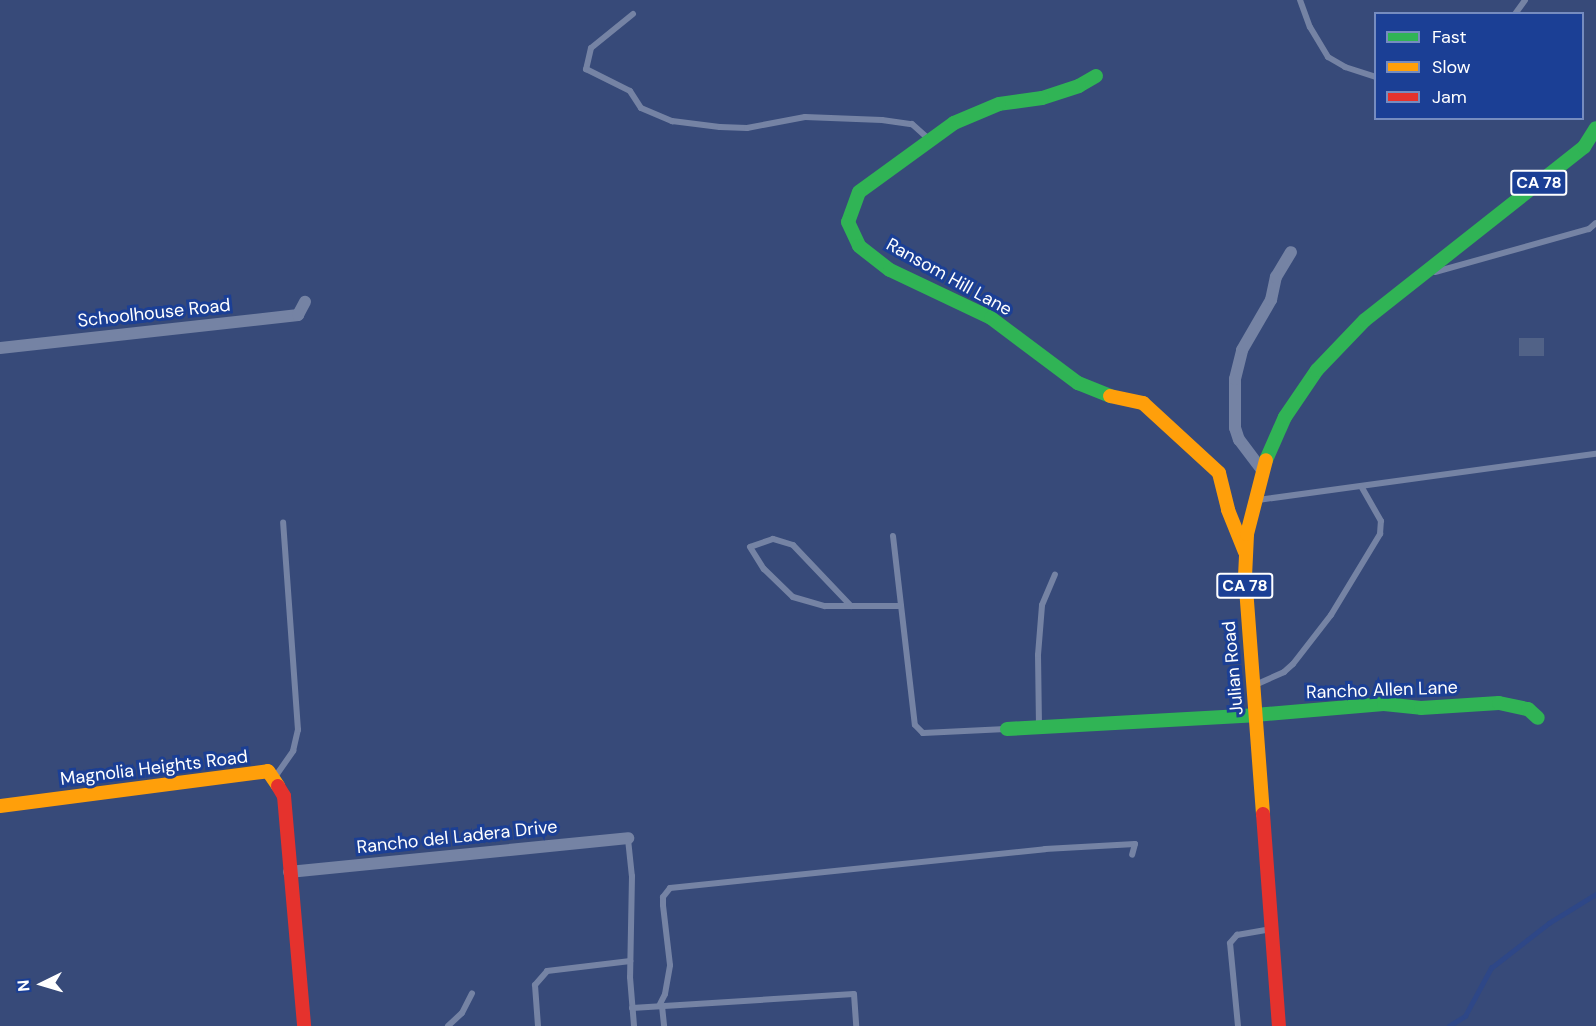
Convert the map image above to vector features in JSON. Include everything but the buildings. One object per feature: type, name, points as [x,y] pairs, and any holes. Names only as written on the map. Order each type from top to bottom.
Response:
[{"type":"street","name":"Ransom Hill Lane","points":[[1096,76],[1078,86],[1042,98],[999,104],[954,123],[859,192],[849,214],[848,222],[859,246],[890,270],[991,318],[1025,341],[1078,383],[1105,395],[1143,403],[1219,473],[1228,510],[1245,552]]},
{"type":"street","name":"Julian Road","points":[[1279,1026],[1245,552],[1253,500],[1262,470],[1285,417],[1317,370],[1365,320],[1584,147],[1596,128]]},
{"type":"street","points":[[1262,470],[1239,440],[1235,428],[1235,379],[1242,350],[1271,300],[1276,277],[1291,252]]},
{"type":"street","name":"Schoolhouse Road","points":[[0,348],[298,315],[305,302]]},
{"type":"street","name":"Rancho Allen Lane","points":[[1007,729],[1256,715],[1384,704],[1421,708],[1499,703],[1528,709],[1538,718]]},
{"type":"street","name":"Magnolia Heights Road","points":[[0,806],[268,771],[273,780]]},
{"type":"street","points":[[273,780],[284,796],[304,1026]]},
{"type":"street","name":"Rancho del Ladera Drive","points":[[289,872],[628,838]]},
{"type":"lane","points":[[1300,0],[1310,27],[1328,57],[1345,67],[1374,76]]},
{"type":"lane","points":[[633,14],[591,48],[586,69],[630,91],[641,108],[672,121],[720,127],[747,128],[805,117],[882,120],[912,124],[931,140]]},
{"type":"lane","points":[[1422,275],[1472,264],[1589,229],[1596,223]]},
{"type":"lane","points":[[1253,500],[1596,454]]},
{"type":"lane","points":[[1253,686],[1284,672],[1293,664],[1331,615],[1380,534],[1381,521],[1361,486]]},
{"type":"lane","points":[[273,780],[293,752],[298,730],[283,523]]},
{"type":"lane","points":[[893,536],[915,725],[923,733],[1007,729]]},
{"type":"lane","points":[[851,606],[793,545],[773,539],[750,547],[764,569],[793,597],[825,606],[851,606],[902,606]]},
{"type":"lane","points":[[1039,727],[1038,655],[1041,604],[1055,575]]},
{"type":"lane","points":[[628,838],[632,876],[630,961],[634,1026]]},
{"type":"lane","points":[[664,1026],[661,1006],[670,965],[663,897],[670,888],[1046,849],[1135,844],[1132,855]]},
{"type":"lane","points":[[1238,1026],[1230,943],[1238,935],[1271,929]]},
{"type":"lane","points":[[538,1026],[535,985],[547,971],[630,961]]},
{"type":"lane","points":[[448,1026],[462,1013],[472,993]]},
{"type":"lane","points":[[632,1008],[855,994],[856,1026]]},
{"type":"waterway","points":[[1449,1026],[1465,1016],[1491,968],[1549,923],[1596,894]]},
{"type":"traffic: fast","points":[[1096,76],[1079,86],[1042,98],[999,104],[954,123],[859,192],[848,222],[859,246],[890,270],[991,318],[1078,383],[1110,396]]},
{"type":"traffic: fast","points":[[1266,460],[1285,417],[1317,370],[1365,320],[1584,147],[1596,128]]},
{"type":"traffic: fast","points":[[1007,729],[1255,715],[1384,704],[1421,708],[1499,703],[1528,709],[1538,718]]},
{"type":"traffic: slow","points":[[1110,396],[1143,403],[1219,473],[1228,510],[1245,552]]},
{"type":"traffic: slow","points":[[1263,814],[1245,577],[1247,534],[1266,460]]},
{"type":"traffic: slow","points":[[0,806],[268,771],[278,786]]},
{"type":"traffic: jam","points":[[278,786],[284,796],[304,1026]]},
{"type":"traffic: jam","points":[[1263,814],[1279,1026]]}]
